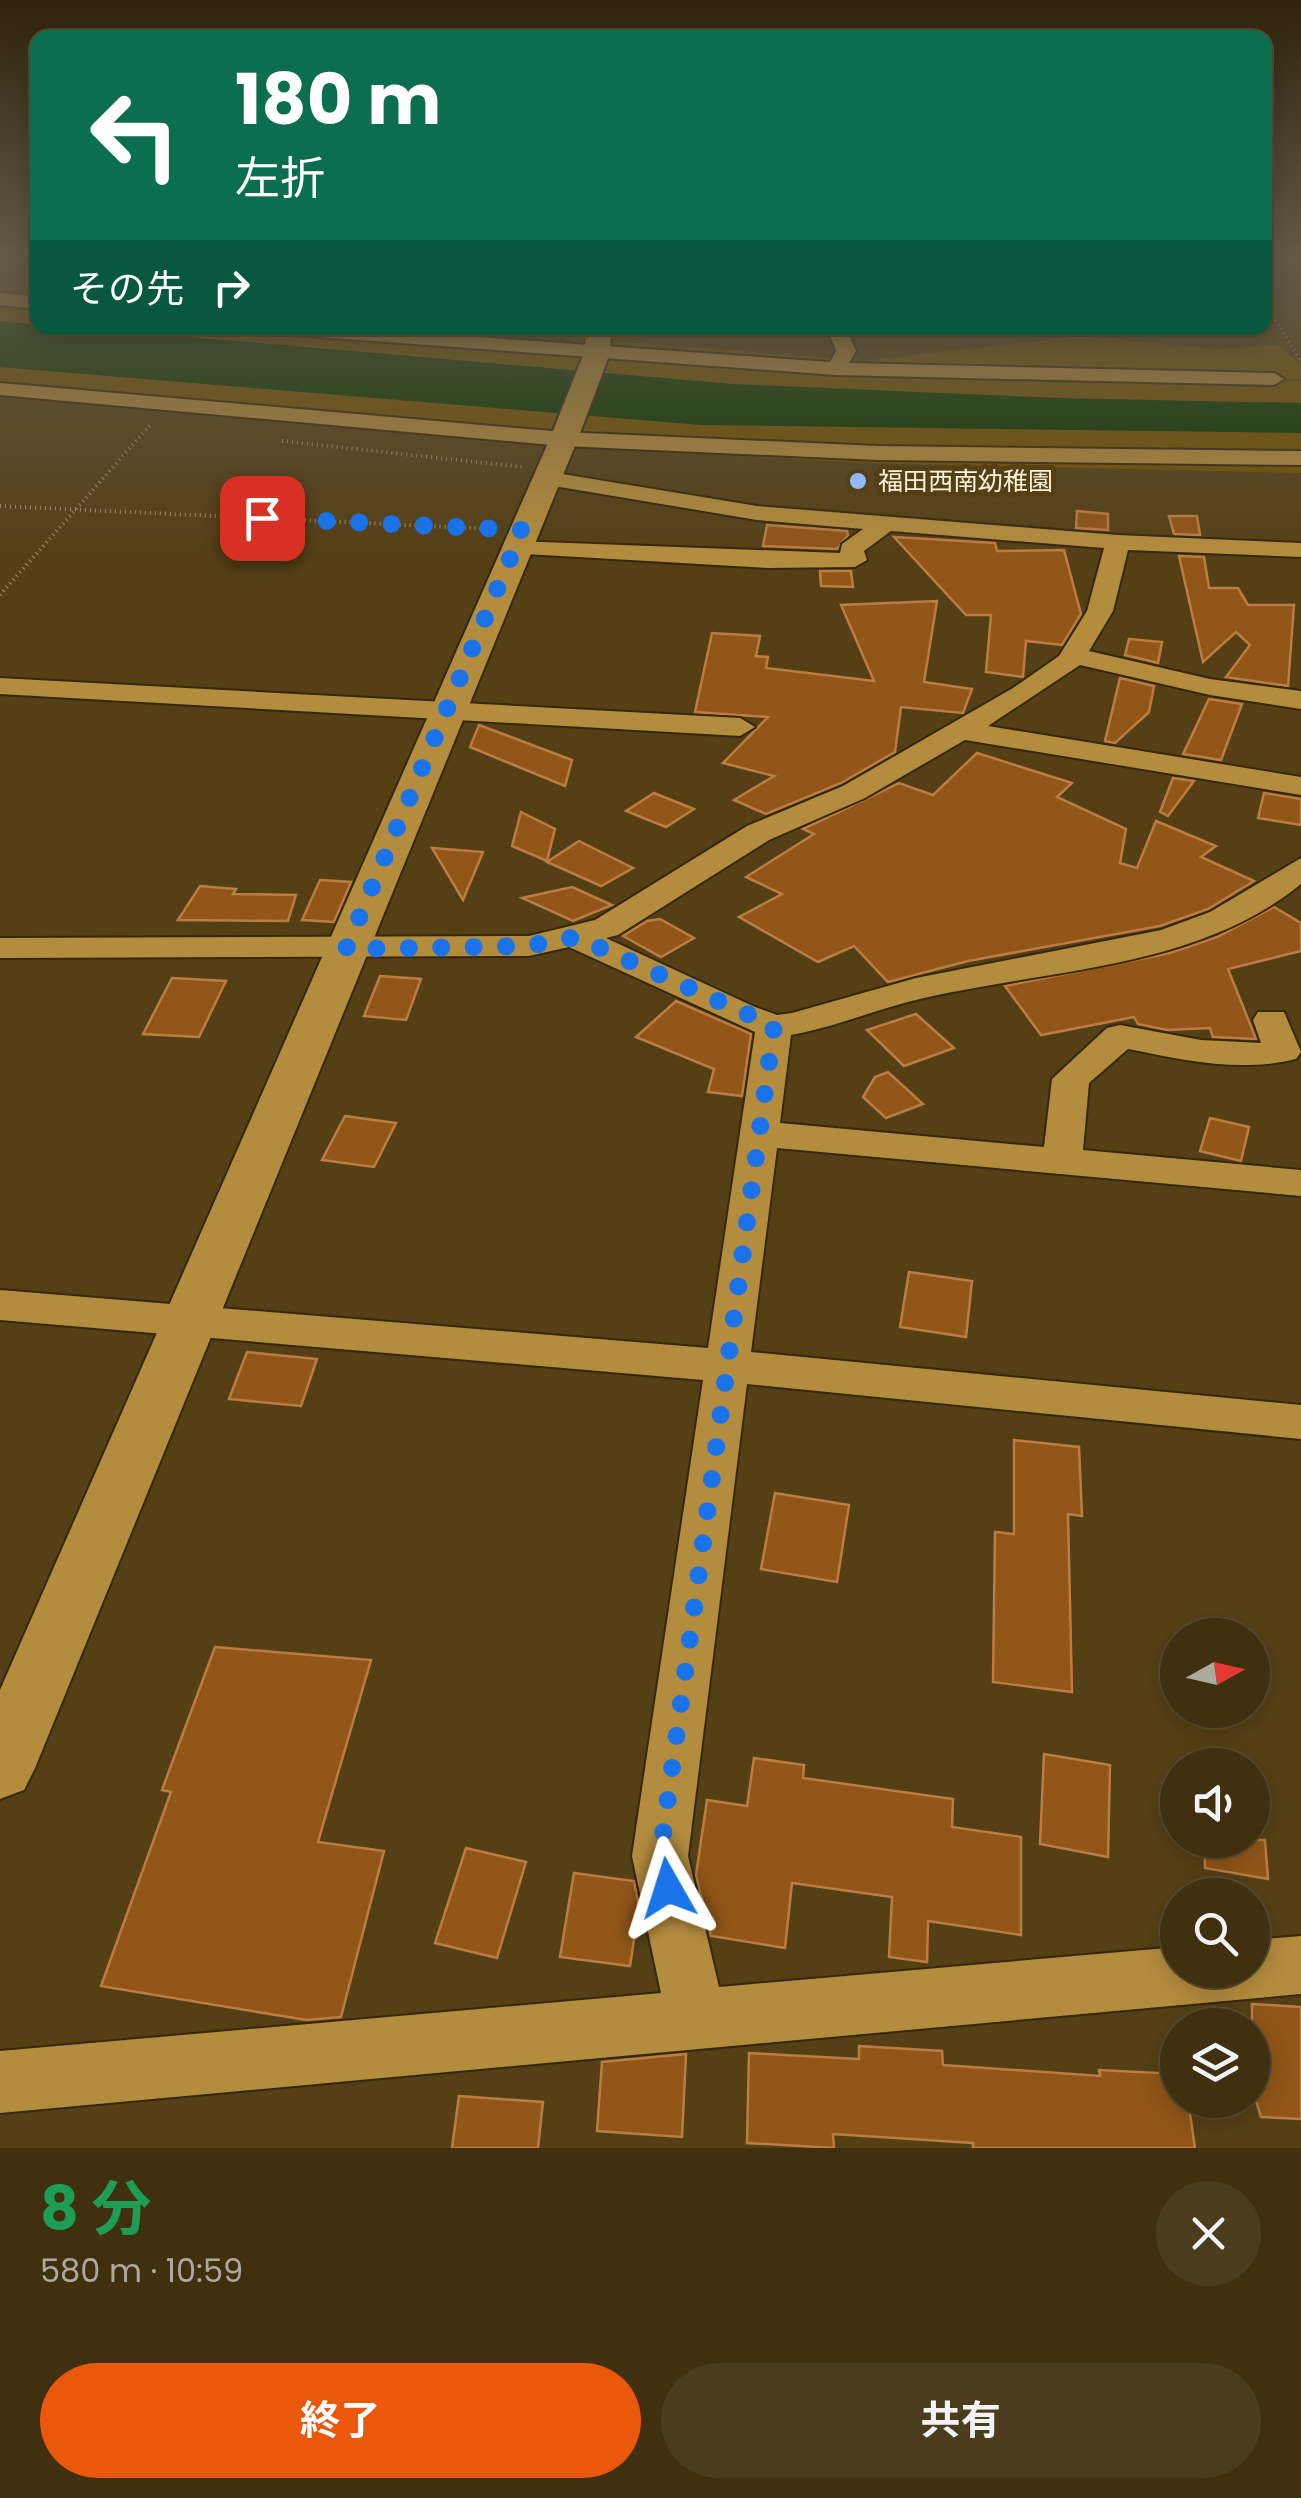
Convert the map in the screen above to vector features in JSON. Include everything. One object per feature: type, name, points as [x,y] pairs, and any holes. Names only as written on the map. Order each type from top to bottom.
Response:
[{"type":"street","points":[[0,1768],[557,451],[594,353]]},
{"type":"street","points":[[690,353],[836,368],[1274,379]]},
{"type":"street","points":[[836,368],[845,353]]},
{"type":"street","points":[[0,388],[557,451],[1301,458]]},
{"type":"street","points":[[557,451],[758,513],[1118,542],[1301,550]]},
{"type":"street","points":[[519,539],[768,561],[855,560],[851,548],[887,524]]},
{"type":"street","points":[[0,948],[528,946],[606,928],[758,832],[854,792],[963,731],[1073,655],[1100,611],[1118,542]]},
{"type":"street","points":[[1073,655],[1210,687],[1301,700]]},
{"type":"street","points":[[0,686],[740,727]]},
{"type":"street","points":[[963,731],[1301,786]]},
{"type":"street","points":[[576,937],[774,1026],[969,978],[1169,938],[1221,921],[1300,870]]},
{"type":"street","points":[[1062,1162],[1071,1079],[1120,1036],[1198,1051],[1260,1056],[1284,1051],[1270,1020]]},
{"type":"street","points":[[696,2016],[660,1856],[774,1026]]},
{"type":"street","points":[[759,1134],[1301,1183]]},
{"type":"street","points":[[0,1305],[727,1367],[1301,1422]]},
{"type":"street","points":[[1270,1968],[1301,1965]]},
{"type":"street","points":[[0,2082],[696,2016],[1160,1977]]},
{"type":"path","points":[[0,596],[160,414]]},
{"type":"path","points":[[0,506],[519,539]]},
{"type":"shaded area","points":[[0,353],[766,353],[863,361],[931,353],[1288,353],[1301,364],[1301,379],[1275,380],[1301,381],[1301,473],[871,463],[661,452],[0,383]]},
{"type":"shaded area","points":[[0,353],[377,353],[733,384],[1059,398],[1301,403],[1301,433],[701,425],[0,367]]},
{"type":"building","points":[[1077,511],[1108,514],[1108,530],[1076,528]]},
{"type":"building","points":[[1169,516],[1197,516],[1200,535],[1174,534]]},
{"type":"building","points":[[767,525],[847,531],[848,535],[837,549],[763,546]]},
{"type":"building","points":[[894,537],[995,543],[997,551],[1064,550],[1081,614],[1062,645],[1026,641],[1023,677],[986,672],[991,615],[966,615]]},
{"type":"building","points":[[1179,556],[1204,557],[1209,588],[1238,588],[1248,605],[1294,605],[1288,686],[1226,677],[1250,645],[1236,632],[1203,662]]},
{"type":"building","points":[[820,571],[851,571],[853,587],[821,586]]},
{"type":"building","points":[[937,601],[924,682],[972,689],[963,713],[901,707],[895,752],[841,783],[766,814],[734,800],[774,776],[723,763],[768,717],[695,712],[712,633],[760,636],[756,656],[768,657],[766,668],[874,681],[841,605]]},
{"type":"building","points":[[1129,639],[1162,642],[1158,663],[1125,655]]},
{"type":"building","points":[[1120,678],[1154,686],[1149,712],[1115,743],[1105,741]]},
{"type":"building","points":[[1209,699],[1242,704],[1221,760],[1183,754]]},
{"type":"building","points":[[479,725],[572,760],[565,786],[470,747]]},
{"type":"building","points":[[977,753],[1072,783],[1057,797],[1126,829],[1120,863],[1137,868],[1156,821],[1216,846],[1201,857],[1254,881],[1208,909],[1160,926],[968,961],[888,982],[854,946],[818,962],[739,917],[782,894],[746,877],[814,834],[803,829],[899,783],[933,795]]},
{"type":"building","points":[[1173,778],[1194,781],[1168,816],[1160,812]]},
{"type":"building","points":[[654,793],[694,809],[666,827],[626,811]]},
{"type":"building","points":[[1264,793],[1301,799],[1301,825],[1258,818]]},
{"type":"building","points":[[521,812],[555,829],[547,861],[512,846]]},
{"type":"building","points":[[579,841],[633,868],[601,886],[547,862]]},
{"type":"building","points":[[432,848],[483,852],[463,900]]},
{"type":"building","points":[[320,880],[351,882],[334,922],[302,920]]},
{"type":"building","points":[[200,886],[236,889],[233,894],[296,895],[288,921],[178,920]]},
{"type":"building","points":[[572,887],[612,905],[573,921],[522,898]]},
{"type":"building","points":[[1274,907],[1301,923],[1301,951],[1228,969],[1256,1039],[1213,1037],[1210,1028],[1167,1030],[1138,1024],[1134,1017],[1041,1035],[1005,986],[1170,953],[1217,937]]},
{"type":"building","points":[[660,919],[694,938],[661,957],[623,936],[647,921]]},
{"type":"building","points":[[380,976],[421,979],[406,1020],[364,1016]]},
{"type":"building","points":[[172,978],[226,981],[199,1037],[143,1034]]},
{"type":"building","points":[[676,1001],[751,1034],[742,1096],[708,1092],[714,1069],[636,1037]]},
{"type":"building","points":[[916,1014],[954,1048],[904,1066],[867,1030]]},
{"type":"building","points":[[888,1072],[923,1104],[886,1118],[863,1097],[875,1077]]},
{"type":"building","points":[[345,1116],[396,1123],[374,1167],[322,1160]]},
{"type":"building","points":[[1210,1118],[1249,1127],[1241,1161],[1200,1151]]},
{"type":"building","points":[[909,1272],[972,1281],[966,1337],[900,1327]]},
{"type":"building","points":[[247,1352],[317,1359],[301,1406],[229,1399]]},
{"type":"building","points":[[1014,1440],[1079,1447],[1082,1516],[1068,1514],[1072,1692],[993,1682],[995,1532],[1014,1534]]},
{"type":"building","points":[[775,1493],[849,1505],[837,1582],[761,1569]]},
{"type":"building","points":[[215,1647],[371,1660],[318,1842],[384,1851],[341,2017],[306,2020],[101,1986],[171,1792],[162,1790]]},
{"type":"building","points":[[1044,1754],[1110,1765],[1108,1857],[1040,1844]]},
{"type":"building","points":[[754,1758],[804,1765],[803,1778],[953,1799],[952,1827],[1021,1837],[1021,1935],[928,1921],[927,1962],[889,1957],[892,1897],[792,1883],[785,1948],[711,1936],[696,1875],[707,1800],[747,1806]]},
{"type":"building","points":[[466,1848],[526,1862],[497,1958],[435,1943]]},
{"type":"building","points":[[1205,1858],[1266,1858],[1268,1878],[1262,1878],[1205,1868]]},
{"type":"building","points":[[574,1873],[634,1881],[639,1906],[630,1966],[560,1957]]},
{"type":"building","points":[[1252,2004],[1301,2007],[1301,2119],[1270,2117],[1270,2008],[1252,2008]]},
{"type":"building","points":[[859,2046],[942,2051],[943,2065],[1100,2076],[1099,2070],[1160,2073],[1160,2118],[1191,2118],[1195,2148],[973,2148],[973,2143],[833,2134],[834,2148],[747,2143],[749,2053],[859,2059]]},
{"type":"building","points":[[686,2054],[682,2137],[597,2131],[602,2062]]},
{"type":"building","points":[[459,2096],[543,2102],[538,2148],[452,2148]]},
{"type":"place","name":"福田西南幼稚園","points":[[858,481]]},
{"type":"route","points":[[262,518],[522,530],[346,949],[528,946],[576,937],[774,1026],[660,1856],[668,1888]]}]
